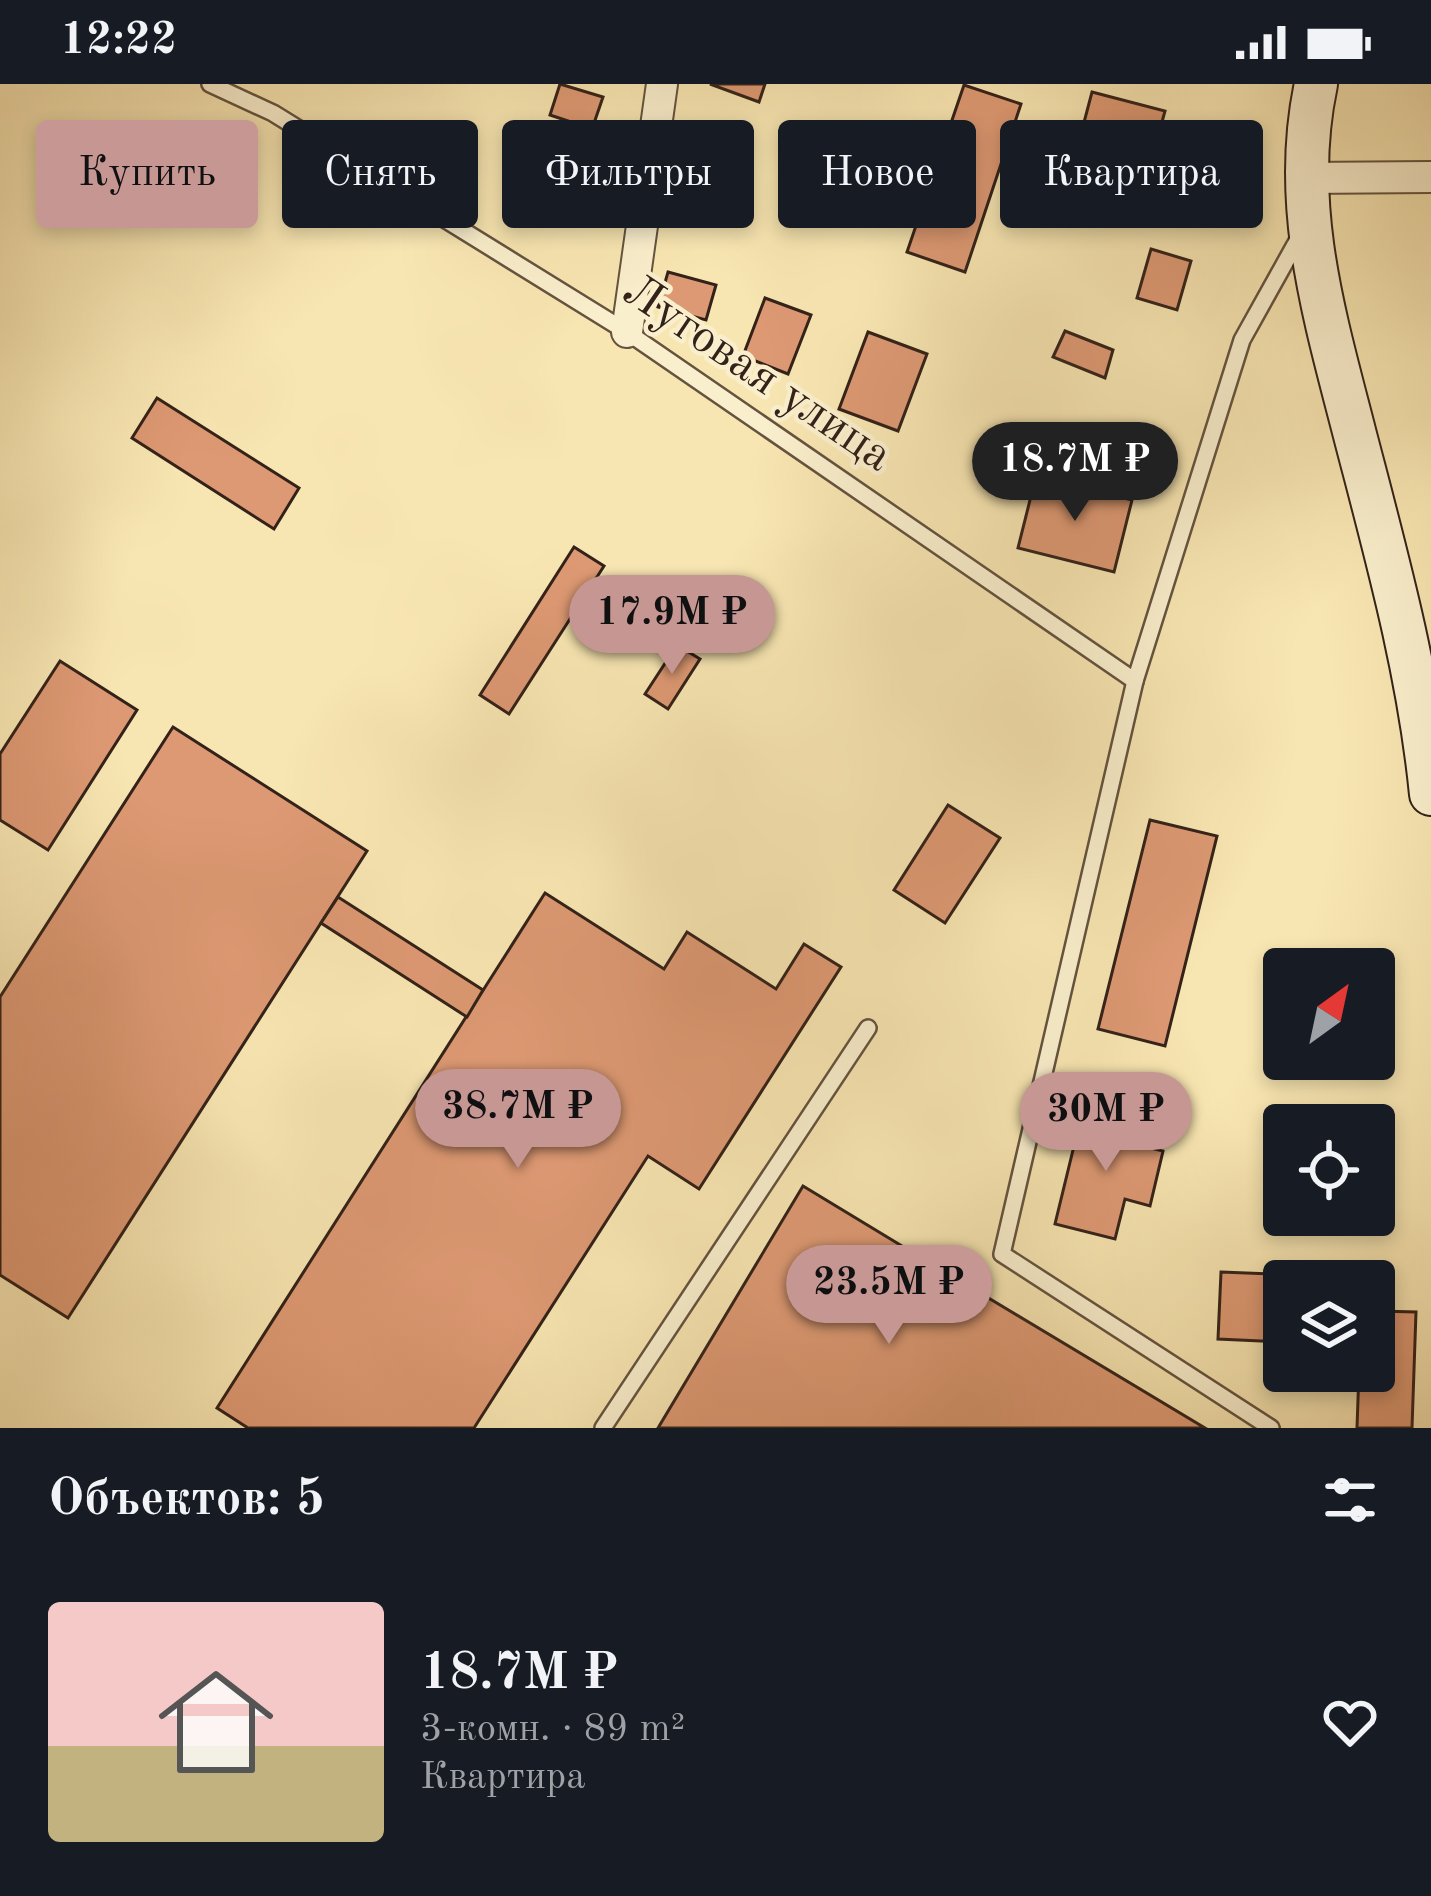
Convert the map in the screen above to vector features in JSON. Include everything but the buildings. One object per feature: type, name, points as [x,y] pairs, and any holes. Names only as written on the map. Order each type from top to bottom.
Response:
[{"type":"main road","points":[[1316,84],[1304,178],[1307,223],[1322,304],[1411,651],[1431,794]]},
{"type":"street","points":[[626,332],[662,84]]},
{"type":"street","points":[[1304,178],[1431,177]]},
{"type":"lane","name":"Луговая улица","points":[[210,84],[273,113],[626,332],[1135,681]]},
{"type":"lane","points":[[1270,1428],[1002,1254],[1135,681],[1242,340],[1307,223]]},
{"type":"lane","points":[[603,1428],[868,1028]]}]
